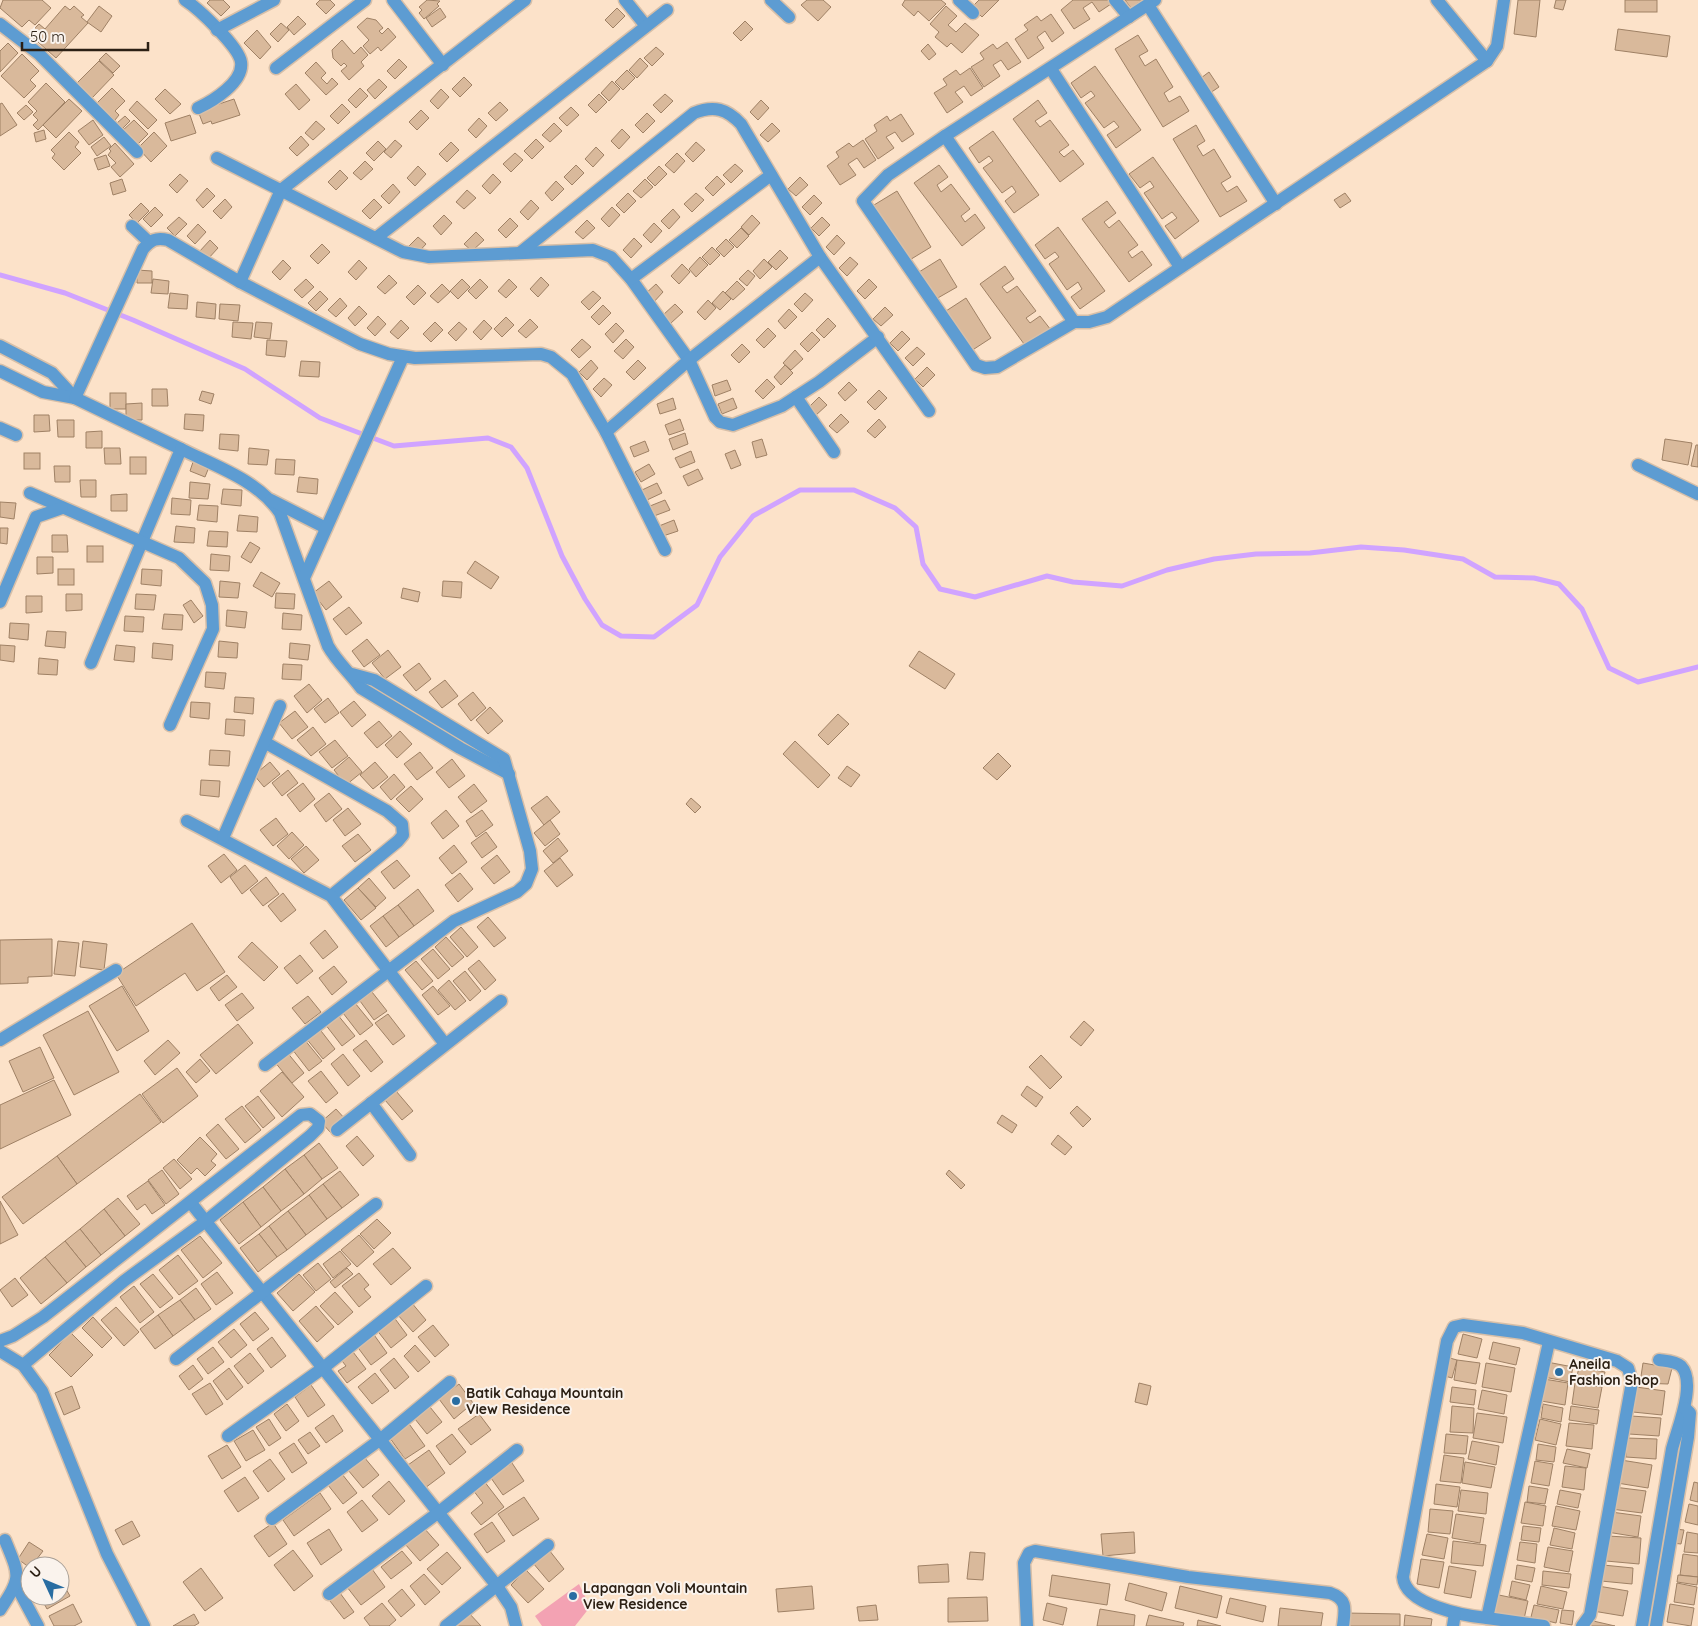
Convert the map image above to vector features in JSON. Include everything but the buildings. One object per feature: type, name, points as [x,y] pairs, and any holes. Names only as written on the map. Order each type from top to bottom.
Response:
[{"type":"street","points":[[185,0],[217,30],[238,55],[242,64],[239,73],[226,91],[198,108]]},
{"type":"street","points":[[217,30],[274,0]]},
{"type":"street","points":[[276,68],[365,0]]},
{"type":"street","points":[[393,0],[443,65]]},
{"type":"street","points":[[625,0],[646,26]]},
{"type":"street","points":[[771,0],[789,17]]},
{"type":"street","points":[[959,0],[973,13]]},
{"type":"street","points":[[1115,0],[1129,17]]},
{"type":"street","points":[[1437,0],[1487,61]]},
{"type":"street","points":[[1276,204],[1152,2],[888,175],[863,201],[969,357],[976,365],[985,368],[997,367],[1074,322],[1089,322],[1107,316],[1276,204],[1487,61],[1498,46],[1504,0]]},
{"type":"street","points":[[240,282],[281,190],[443,65],[520,2]]},
{"type":"street","points":[[376,238],[667,10]]},
{"type":"street","points":[[0,24],[39,54],[137,152]]},
{"type":"street","points":[[1051,69],[1180,267]]},
{"type":"street","points":[[520,252],[694,113],[705,108],[718,108],[732,114],[741,124],[820,257],[878,337],[928,411]]},
{"type":"street","points":[[945,136],[1074,322]]},
{"type":"street","points":[[217,158],[376,238],[414,255],[593,250],[611,257],[631,279],[690,360],[715,417],[726,425],[733,425],[782,406],[819,382],[878,337]]},
{"type":"street","points":[[631,279],[771,175]]},
{"type":"street","points":[[132,226],[149,242]]},
{"type":"street","points":[[75,398],[149,242],[160,238],[168,240],[240,282],[360,344],[389,354],[403,357],[541,354],[551,357],[572,374],[606,432],[665,550]]},
{"type":"street","points":[[606,432],[690,360],[820,257]]},
{"type":"street","points":[[0,346],[52,373],[75,398]]},
{"type":"street","points":[[304,578],[403,357]]},
{"type":"street","points":[[0,370],[43,392],[75,398],[258,488],[271,500],[280,513],[328,646],[337,661],[352,674],[374,680],[495,752],[507,763],[530,850],[532,869],[526,884],[517,892],[454,921],[265,1065]]},
{"type":"street","points":[[796,397],[834,452]]},
{"type":"street","points":[[0,428],[16,435]]},
{"type":"street","points":[[91,663],[181,449]]},
{"type":"street","points":[[1638,465],[1698,494]]},
{"type":"street","points":[[30,493],[179,558],[199,575],[209,593],[214,617],[213,629],[170,725]]},
{"type":"street","points":[[271,500],[326,528]]},
{"type":"street","points":[[0,602],[36,517],[62,508]]},
{"type":"street","points":[[223,838],[266,743],[280,706]]},
{"type":"street","points":[[266,743],[387,811],[402,824],[403,835],[398,841],[331,896]]},
{"type":"street","points":[[187,821],[223,838],[331,896],[445,1044]]},
{"type":"street","points":[[0,1040],[116,970]]},
{"type":"street","points":[[337,1130],[501,1001]]},
{"type":"street","points":[[371,1103],[410,1154]]},
{"type":"street","points":[[0,1340],[13,1336],[36,1322],[191,1203],[301,1115],[309,1114],[314,1116],[320,1124],[310,1136],[206,1221],[124,1281],[23,1365]]},
{"type":"street","points":[[191,1203],[497,1586],[511,1607],[516,1626]]},
{"type":"street","points":[[176,1359],[376,1204]]},
{"type":"street","points":[[228,1436],[323,1368],[426,1286]]},
{"type":"street","points":[[1544,1626],[1482,1620],[1455,1613],[1417,1598],[1406,1590],[1403,1577],[1449,1335],[1454,1328],[1463,1325],[1507,1330],[1617,1360],[1623,1363],[1631,1374],[1632,1382],[1590,1615],[1582,1626]]},
{"type":"street","points":[[1482,1620],[1549,1342]]},
{"type":"street","points":[[0,1351],[23,1365],[49,1404],[107,1554],[144,1626]]},
{"type":"street","points":[[1656,1626],[1688,1437],[1689,1412],[1684,1371],[1680,1365],[1674,1362],[1659,1360]]},
{"type":"street","points":[[272,1519],[381,1439],[450,1382]]},
{"type":"street","points":[[1642,1626],[1672,1449],[1678,1424],[1689,1412]]},
{"type":"street","points":[[329,1594],[439,1512],[517,1450]]},
{"type":"street","points":[[0,1610],[16,1586],[17,1570],[5,1540]]},
{"type":"street","points":[[446,1626],[548,1545]]},
{"type":"street","points":[[1027,1626],[1024,1563],[1029,1553],[1035,1551],[1188,1576],[1330,1593],[1342,1599],[1345,1603],[1343,1626]]},
{"type":"street","points":[[16,1586],[38,1626]]},
{"type":"street","points":[[1453,1626],[1455,1613]]},
{"type":"shaded area","name":"Lapangan Voli Mountain View Residence","points":[[579,1584],[590,1607],[575,1626],[542,1626],[535,1616]]},
{"type":"waterway","points":[[0,275],[65,293],[133,320],[245,369],[320,418],[394,446],[488,438],[511,447],[527,468],[562,556],[585,599],[602,625],[621,636],[654,637],[697,605],[720,557],[753,516],[800,490],[854,490],[895,508],[916,527],[923,564],[940,589],[975,597],[1047,576],[1073,582],[1122,586],[1167,570],[1214,559],[1256,554],[1310,553],[1361,547],[1404,550],[1463,559],[1495,577],[1534,578],[1559,584],[1582,609],[1609,668],[1638,682],[1698,667]]},
{"type":"place","name":"Aneila Fashion Shop","points":[[1559,1372]]},
{"type":"place","name":"Batik Cahaya Mountain View Residence","points":[[456,1401]]},
{"type":"place","name":"Lapangan Voli Mountain View Residence","points":[[573,1596]]}]
